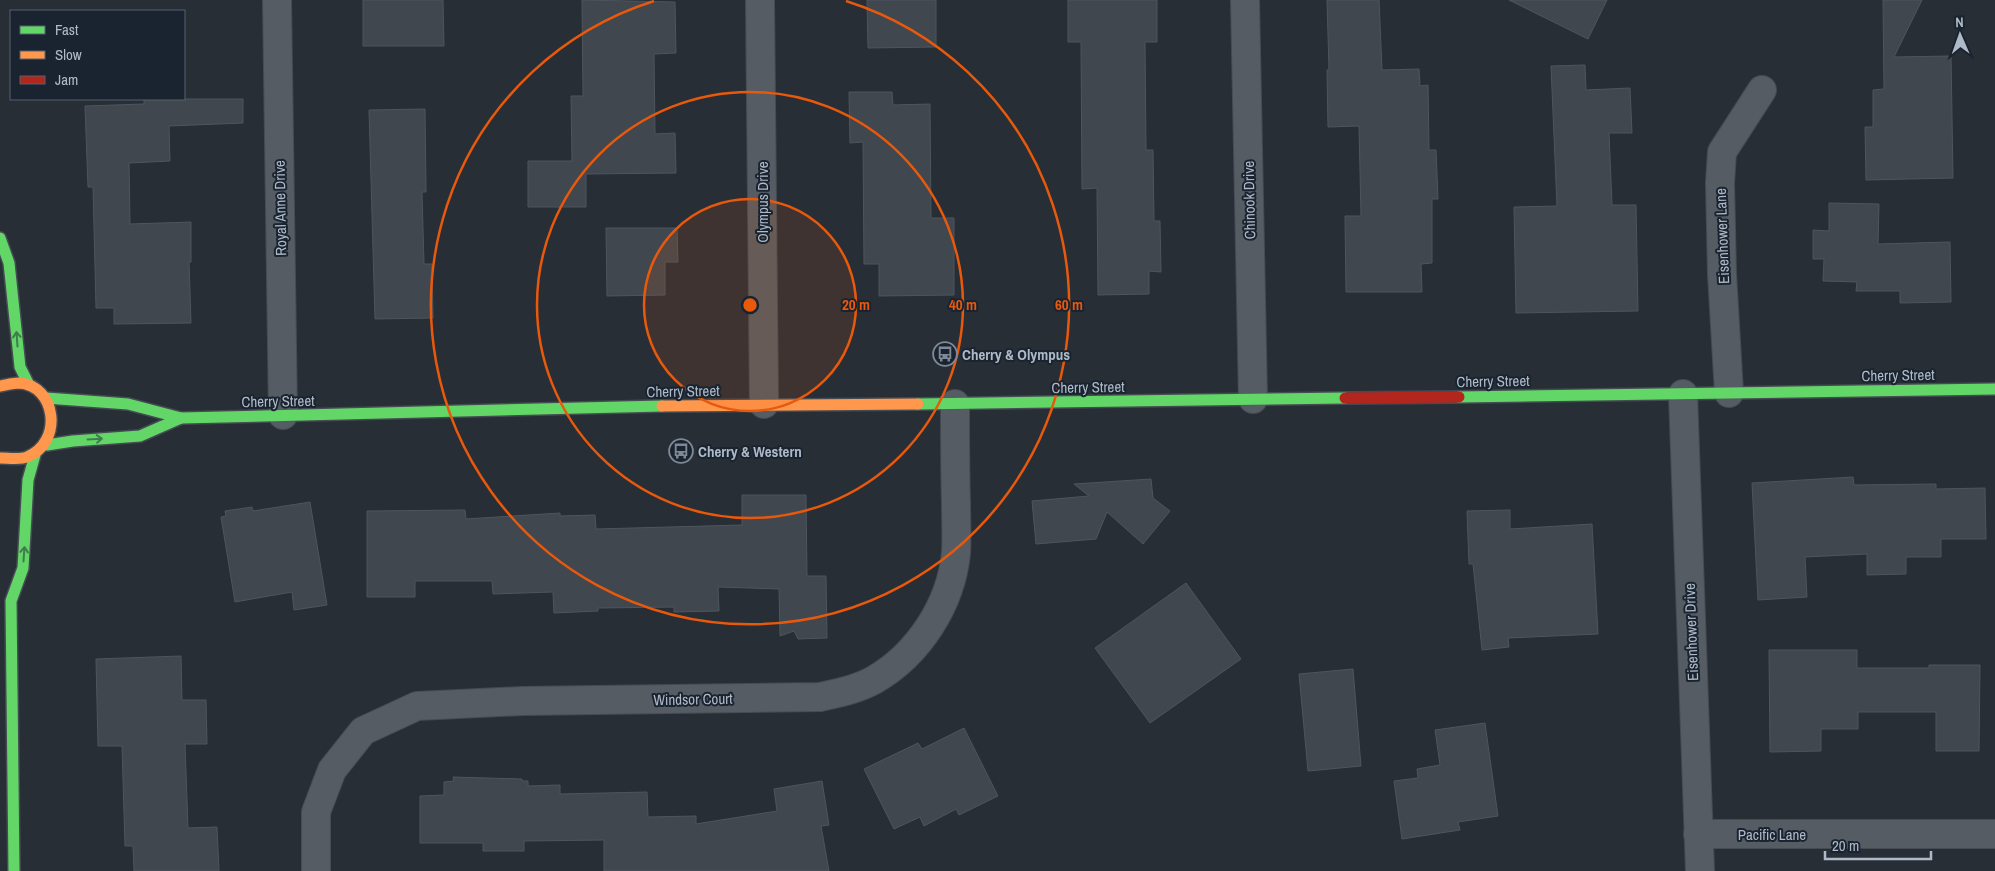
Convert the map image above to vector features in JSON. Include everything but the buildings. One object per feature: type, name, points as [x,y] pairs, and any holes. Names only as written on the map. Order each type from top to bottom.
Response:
[{"type":"main road","points":[[0,238],[9,263],[20,367],[28,385]]},
{"type":"main road","points":[[0,386],[28,385],[46,398],[51,409],[52,423],[47,445],[35,456],[18,461],[0,458]]},
{"type":"main road","name":"Cherry Street","points":[[46,398],[64,402],[120,403],[148,406],[181,418],[764,404],[955,404],[1995,389]]},
{"type":"main road","name":"Cherry Street","points":[[47,445],[61,441],[120,438],[152,432],[181,418]]},
{"type":"main road","points":[[14,871],[11,601],[23,568],[28,480],[35,456]]},
{"type":"main road","points":[[4,585],[11,601]]},
{"type":"street","name":"Royal Anne Drive","points":[[277,0],[283,415]]},
{"type":"street","name":"Olympus Drive","points":[[760,0],[764,404]]},
{"type":"street","name":"Chinook Drive","points":[[1245,0],[1253,399]]},
{"type":"street","name":"Eisenhower Lane","points":[[1729,393],[1722,274],[1720,183],[1722,152],[1762,90]]},
{"type":"street","name":"Eisenhower Drive","points":[[1683,394],[1700,871]]},
{"type":"street","name":"Windsor Court","points":[[316,871],[316,812],[332,770],[363,731],[417,706],[532,701],[820,697],[846,691],[873,680],[900,662],[922,638],[938,614],[950,585],[956,553],[955,404]]},
{"type":"street","name":"Pacific Lane","points":[[1698,834],[1995,834]]},
{"type":"traffic: fast","points":[[0,238],[9,263],[20,367],[29,385]]},
{"type":"traffic: fast","points":[[1459,397],[1995,389]]},
{"type":"traffic: fast","points":[[46,398],[128,404],[181,418],[662,406]]},
{"type":"traffic: fast","points":[[918,404],[1345,398]]},
{"type":"traffic: fast","points":[[47,445],[140,436],[181,418]]},
{"type":"traffic: fast","points":[[14,871],[11,601],[23,568],[28,480],[35,455]]},
{"type":"traffic: slow","points":[[0,386],[19,383],[31,386],[41,393],[48,403],[51,415],[47,439],[39,450],[24,458],[0,458]]},
{"type":"traffic: slow","points":[[662,406],[918,404]]},
{"type":"traffic: jam","points":[[1345,398],[1459,397]]},
{"type":"place","name":"Cherry & Olympus","points":[[945,354]]},
{"type":"place","name":"Cherry & Western","points":[[681,451]]}]
